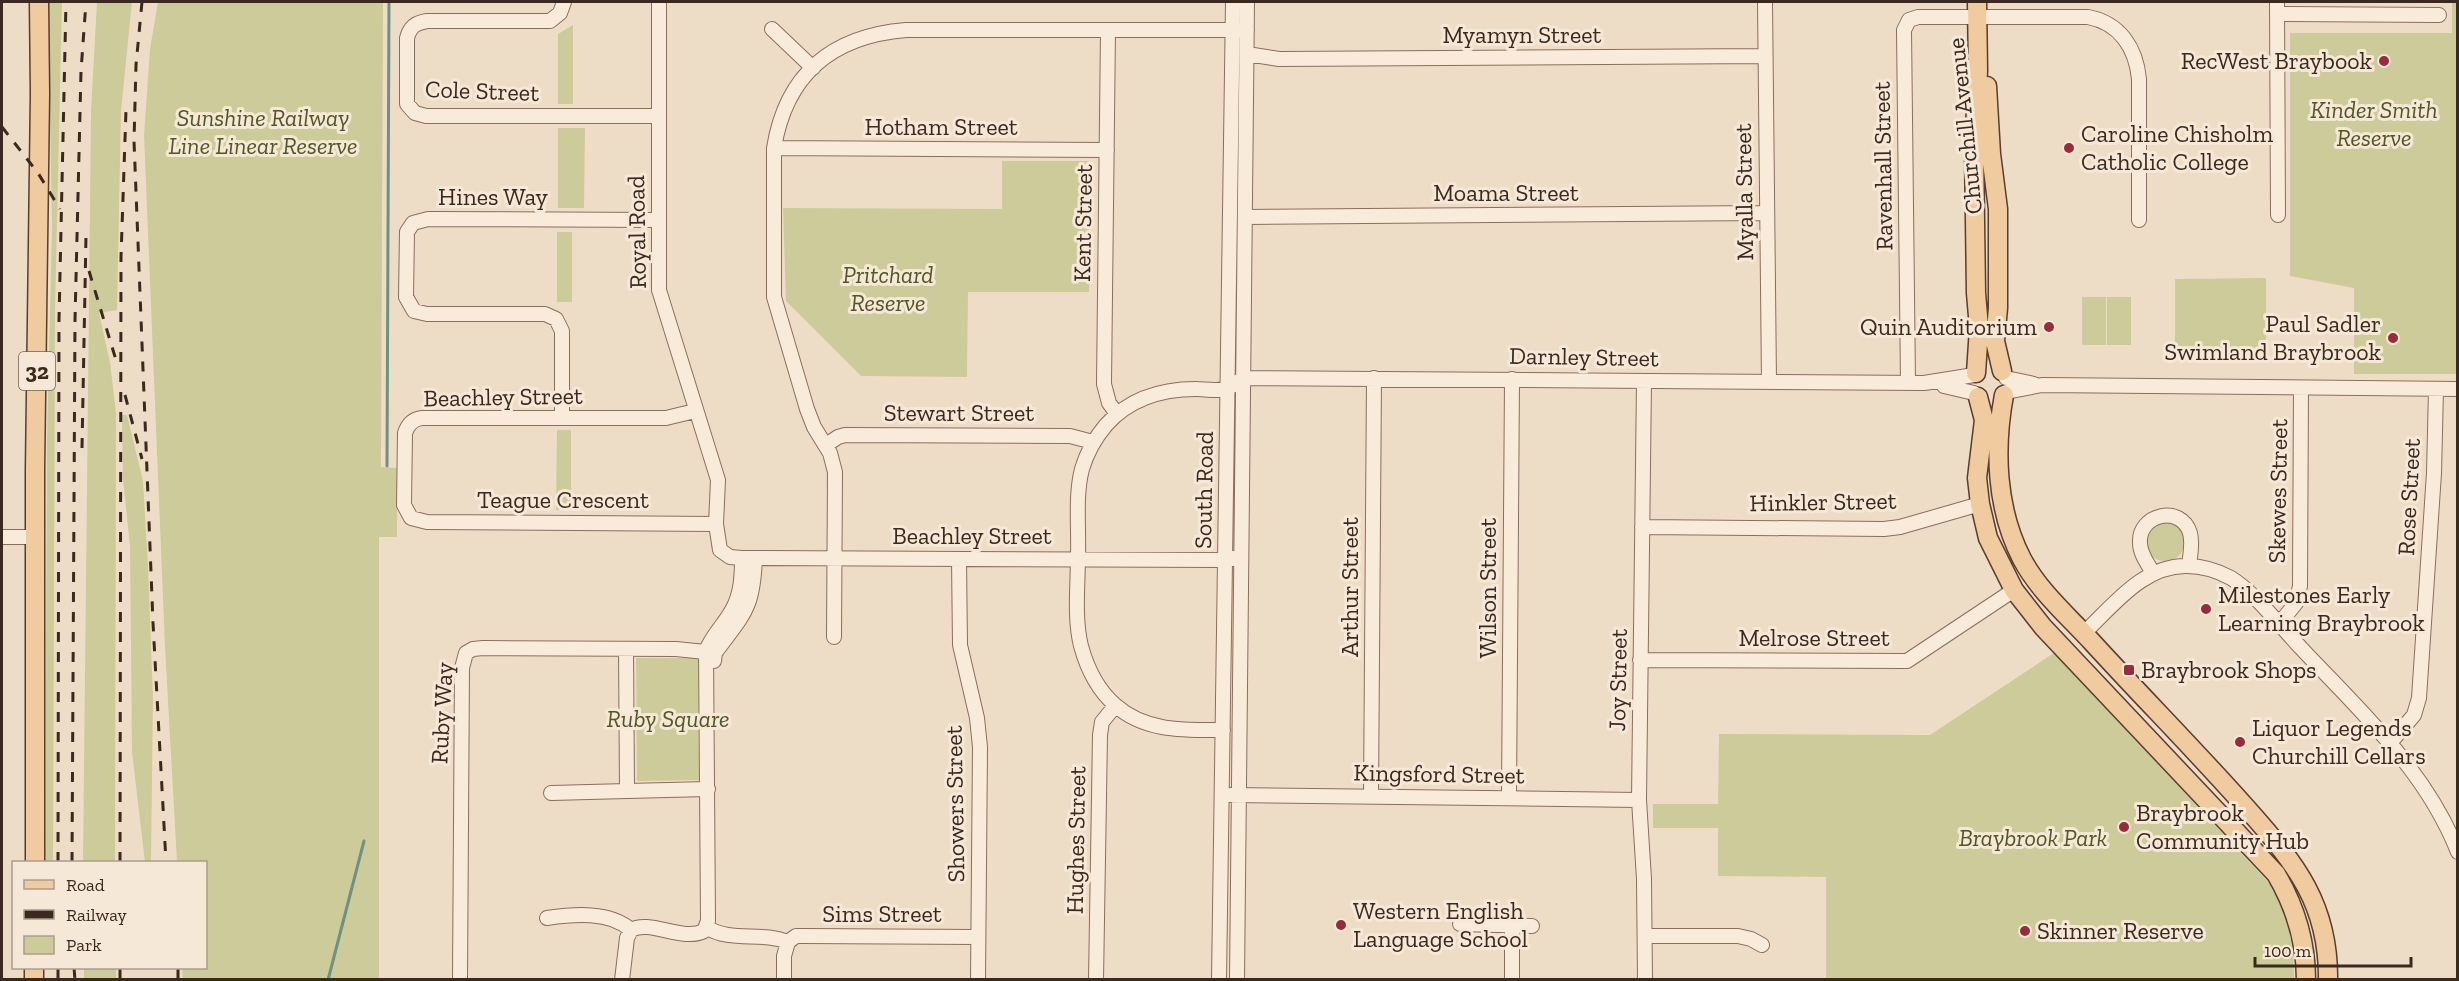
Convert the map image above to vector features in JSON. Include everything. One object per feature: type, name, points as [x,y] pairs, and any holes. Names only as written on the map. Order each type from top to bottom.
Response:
[{"type":"main road","name":"32","points":[[35,861],[35,537],[40,222],[39,2]]},
{"type":"main road","name":"Churchill Avenue","points":[[1977,9],[1986,60],[1991,154],[1998,209],[1998,308],[1995,341],[2005,384],[1998,443],[2002,500],[2015,544],[2034,577],[2051,599],[2236,796],[2289,856],[2300,873],[2323,929],[2328,980]]},
{"type":"main road","name":"Churchill Avenue","points":[[1977,9],[1974,148],[1976,293],[1979,328],[1976,385],[1984,420],[1977,478],[1988,538],[2014,590],[2043,627],[2267,863],[2288,894],[2301,930],[2306,980]]},
{"type":"main road","points":[[1991,366],[2005,384],[1995,401],[1983,400],[1976,385],[1980,369],[1991,366]]},
{"type":"main road","name":"Hinkler Street","points":[[1980,504],[2002,500]]},
{"type":"main road","name":"Melrose Street","points":[[2014,590],[2034,577]]},
{"type":"main road","points":[[2068,653],[2084,633]]},
{"type":"main road","points":[[2210,802],[2222,804],[2236,796]]},
{"type":"street","name":"Cole Street","points":[[564,2],[560,13],[550,21],[427,21],[415,24],[406,38],[407,104],[415,113],[426,116],[658,116]]},
{"type":"street","name":"Royal Road","points":[[659,2],[659,290],[718,480],[719,501],[716,524],[720,550]]},
{"type":"street","name":"South Road","points":[[1219,980],[1233,2]]},
{"type":"street","name":"South Road","points":[[1237,980],[1247,2]]},
{"type":"street","name":"Myalla Street","points":[[1765,2],[1769,382]]},
{"type":"street","points":[[2278,215],[2277,8],[2439,15]]},
{"type":"street","points":[[1977,9],[2088,17],[2105,22],[2129,43],[2135,56],[2139,79],[2139,220]]},
{"type":"street","name":"Ravenhall Street","points":[[1908,383],[1905,26],[1909,20],[1918,17],[1977,9]]},
{"type":"street","points":[[772,29],[813,68]]},
{"type":"street","points":[[834,638],[835,472],[826,444],[814,427],[807,409],[774,297],[774,148],[784,108],[797,87],[813,68],[838,48],[856,39],[882,32],[906,30],[1247,30]]},
{"type":"street","name":"Kent Street","points":[[1108,30],[1104,384],[1109,403],[1117,414]]},
{"type":"street","name":"Myamyn Street","points":[[1247,54],[1279,59],[1765,56]]},
{"type":"street","name":"Myamyn Street","points":[[1247,71],[1279,59]]},
{"type":"street","name":"Hotham Street","points":[[774,148],[1107,150]]},
{"type":"street","name":"Moama Street","points":[[1245,216],[1767,213]]},
{"type":"street","name":"Hines Way","points":[[562,418],[562,331],[559,323],[545,314],[427,314],[414,310],[405,297],[407,232],[413,223],[428,219],[658,220]]},
{"type":"street","points":[[1223,730],[1163,728],[1147,724],[1115,706],[1091,674],[1081,644],[1078,559],[1080,482],[1093,442],[1117,414],[1132,404],[1159,393],[1189,389],[1227,389],[1243,378]]},
{"type":"street","name":"Darnley Street","points":[[1243,378],[1924,383],[1959,388],[1976,385]]},
{"type":"street","name":"Arthur Street","points":[[1371,796],[1374,378]]},
{"type":"street","name":"Wilson Street","points":[[1509,797],[1512,379]]},
{"type":"street","name":"Joy Street","points":[[1644,381],[1639,800],[1645,980]]},
{"type":"street","points":[[2005,384],[2457,389]]},
{"type":"street","name":"Skewes Street","points":[[2279,624],[2296,603],[2300,586],[2301,388]]},
{"type":"street","name":"Rose Street","points":[[2390,743],[2414,716],[2419,698],[2434,473],[2436,388]]},
{"type":"street","name":"Beachley Street","points":[[411,518],[404,505],[405,433],[408,425],[415,420],[666,418],[695,411]]},
{"type":"street","name":"Stewart Street","points":[[826,444],[845,435],[1070,436],[1093,442]]},
{"type":"street","name":"Hinkler Street","points":[[1642,527],[1884,529],[1900,527],[1980,504]]},
{"type":"street","points":[[2153,573],[2142,553],[2140,536],[2149,521],[2162,515],[2177,518],[2187,528],[2191,543],[2189,566]]},
{"type":"street","name":"Teague Crescent","points":[[411,518],[427,522],[716,524]]},
{"type":"street","points":[[2,537],[35,537]]},
{"type":"street","name":"Beachley Street","points":[[720,550],[730,557],[749,558],[1226,560],[1241,556]]},
{"type":"street","points":[[622,980],[627,938],[631,930],[642,927],[692,934],[700,933],[706,927],[709,914],[708,696],[705,670],[711,652],[711,639],[737,614],[739,594],[749,558]]},
{"type":"street","name":"Showers Street","points":[[959,559],[960,645],[977,718],[980,747],[978,980]]},
{"type":"street","points":[[2084,633],[2135,586],[2153,573],[2165,568],[2189,566],[2220,573],[2232,579],[2241,585],[2279,624],[2390,743],[2422,782],[2446,825],[2457,852]]},
{"type":"street","name":"Melrose Street","points":[[1641,660],[1907,662],[2014,590]]},
{"type":"street","name":"Ruby Way","points":[[460,980],[462,668],[466,653],[473,649],[483,648],[711,652]]},
{"type":"street","points":[[626,649],[627,791]]},
{"type":"street","name":"Hughes Street","points":[[1096,980],[1100,735],[1102,722],[1115,706]]},
{"type":"street","points":[[551,793],[708,789]]},
{"type":"street","name":"Kingsford Street","points":[[1222,795],[1639,800]]},
{"type":"street","points":[[547,918],[573,915],[606,918],[621,922],[631,930]]},
{"type":"street","points":[[1460,924],[1532,926]]},
{"type":"street","points":[[1512,926],[1512,980]]},
{"type":"street","points":[[706,927],[722,936],[773,937],[788,942],[784,956],[784,980]]},
{"type":"street","name":"Sims Street","points":[[788,942],[796,936],[978,937]]},
{"type":"street","points":[[1645,936],[1738,936],[1762,945]]},
{"type":"green space","points":[[48,2],[62,2],[55,311],[53,861],[45,861],[47,437],[52,228]]},
{"type":"green space","points":[[97,2],[132,2],[121,111],[117,310],[99,313],[110,362],[116,413],[115,861],[83,861],[91,111]]},
{"type":"green space","name":"Sunshine Railway Line Linear Reserve","points":[[158,2],[383,2],[381,467],[397,468],[397,537],[379,537],[379,979],[183,979],[182,969],[207,969],[207,861],[177,861],[165,647],[144,135],[150,49]]},
{"type":"green space","name":"Kinder Smith Reserve","points":[[2452,2],[2458,2],[2457,374],[2354,374],[2354,288],[2290,276],[2290,33],[2452,33]]},
{"type":"green space","points":[[573,25],[573,104],[558,104],[558,34]]},
{"type":"green space","points":[[558,128],[585,128],[584,208],[558,208]]},
{"type":"green space","name":"Pritchard Reserve","points":[[1002,161],[1089,161],[1089,292],[968,292],[967,377],[861,376],[786,301],[783,208],[1002,209]]},
{"type":"green space","points":[[557,232],[572,232],[572,302],[557,302]]},
{"type":"green space","points":[[2266,278],[2266,350],[2175,351],[2175,279]]},
{"type":"green space","points":[[2082,297],[2106,297],[2106,345],[2082,345]]},
{"type":"green space","points":[[2107,297],[2131,297],[2131,345],[2107,345]]},
{"type":"green space","points":[[122,415],[127,415],[143,481],[148,566],[153,698],[151,861],[145,861],[132,752],[130,546],[123,479]]},
{"type":"green space","points":[[557,430],[571,430],[571,510],[556,510]]},
{"type":"green space","points":[[2165,521],[2173,522],[2179,527],[2184,533],[2184,549],[2179,555],[2173,560],[2165,561],[2157,560],[2151,555],[2146,549],[2145,541],[2146,533],[2151,527],[2157,522]]},
{"type":"green space","name":"Braybrook Park","points":[[2054,653],[2269,883],[2276,894],[2289,929],[2294,979],[1826,979],[1826,877],[1718,876],[1718,828],[1653,828],[1653,804],[1718,804],[1719,734],[1930,735]]},
{"type":"green space","name":"Ruby Square","points":[[636,658],[698,658],[699,780],[637,781]]},
{"type":"green space","points":[[84,969],[116,969],[116,979],[84,979]]},
{"type":"waterway","points":[[387,466],[389,2]]},
{"type":"waterway","points":[[328,980],[364,841]]},
{"type":"railway","points":[[58,861],[59,320],[66,2]]},
{"type":"railway","points":[[72,861],[75,320],[81,71],[86,2]]},
{"type":"railway","points":[[142,2],[136,65],[134,141],[153,623],[166,861]]},
{"type":"railway","points":[[120,861],[121,257],[126,110]]},
{"type":"railway","points":[[2,127],[38,173],[60,209]]},
{"type":"railway","points":[[82,448],[86,235]]},
{"type":"railway","points":[[89,271],[116,360]]},
{"type":"railway","points":[[125,395],[142,459]]},
{"type":"railway","points":[[58,969],[58,980]]},
{"type":"railway","points":[[74,969],[75,980]]},
{"type":"railway","points":[[120,969],[120,980]]},
{"type":"railway","points":[[178,969],[178,980]]},
{"type":"place","name":"RecWest Braybook","points":[[2384,61]]},
{"type":"place","name":"Caroline Chisholm Catholic College","points":[[2069,148]]},
{"type":"place","name":"Quin Auditorium","points":[[2049,327]]},
{"type":"place","name":"Paul Sadler Swimland Braybrook","points":[[2393,338]]},
{"type":"place","name":"Milestones Early Learning Braybrook","points":[[2206,609]]},
{"type":"place","name":"Braybrook Shops","points":[[2129,670]]},
{"type":"place","name":"Liquor Legends Churchill Cellars","points":[[2240,742]]},
{"type":"place","name":"Braybrook Community Hub","points":[[2124,827]]},
{"type":"place","name":"Western English Language School","points":[[1341,925]]},
{"type":"place","name":"Skinner Reserve","points":[[2025,931]]}]
